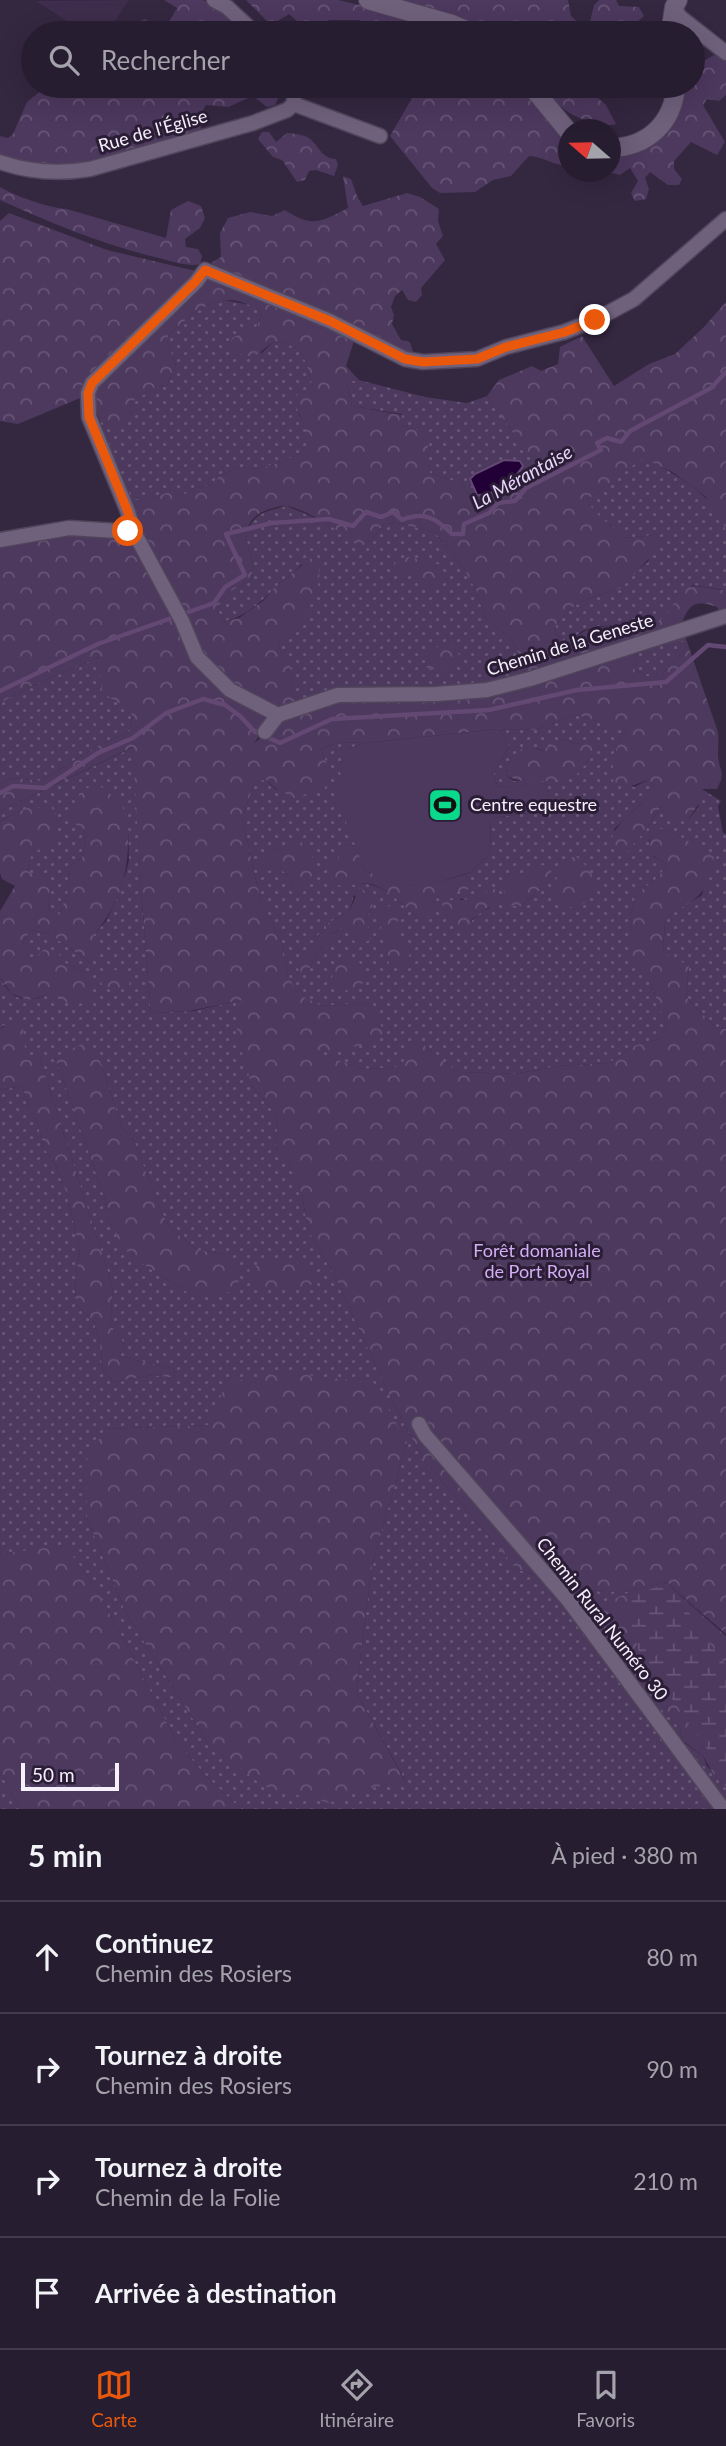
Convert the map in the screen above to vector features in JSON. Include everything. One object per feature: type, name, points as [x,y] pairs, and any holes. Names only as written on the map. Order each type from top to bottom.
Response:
[{"type":"street","points":[[214,0],[227,7],[242,21]]},
{"type":"street","points":[[368,0],[442,21]]},
{"type":"street","points":[[672,21],[676,3]]},
{"type":"street","points":[[676,3],[680,17],[685,21]]},
{"type":"street","points":[[705,37],[726,53]]},
{"type":"street","points":[[294,98],[294,104],[380,136]]},
{"type":"street","points":[[541,98],[559,119]]},
{"type":"street","points":[[621,147],[653,134],[669,115],[674,98]]},
{"type":"street","name":"Rue de l'Église","points":[[0,162],[53,172],[90,169],[253,123],[287,110],[294,104]]},
{"type":"street","points":[[264,732],[278,715],[230,690],[197,657],[180,616],[134,532],[89,417],[88,393],[92,383],[205,270],[330,321],[405,359],[423,362],[477,359],[506,347],[565,332],[595,320],[634,299],[726,219]]},
{"type":"street","points":[[0,540],[69,528],[134,532]]},
{"type":"street","name":"Chemin de la Geneste","points":[[278,715],[338,695],[437,694],[487,690],[530,679],[726,616]]},
{"type":"street","name":"Chemin Rural Numéro 30","points":[[419,1424],[425,1436],[569,1601],[723,1809]]},
{"type":"shaded area","points":[[129,0],[115,21],[67,21],[36,1]]},
{"type":"shaded area","points":[[504,460],[520,461],[523,466],[503,486],[490,493],[477,495],[470,479]]},
{"type":"green space","points":[[164,0],[203,0],[232,21],[169,21],[177,8]]},
{"type":"green space","points":[[246,0],[338,0],[414,21],[297,21],[289,14],[278,21],[267,21]]},
{"type":"green space","points":[[394,0],[568,0],[571,16],[577,21],[447,21]]},
{"type":"green space","points":[[599,0],[616,0],[619,6],[639,7],[644,16],[638,21],[590,21],[594,5]]},
{"type":"green space","points":[[714,55],[726,58],[726,95],[719,101],[707,99],[703,105],[725,142],[717,155],[691,142],[674,161],[674,169],[682,179],[679,185],[668,185],[650,172],[645,178],[649,189],[646,199],[635,201],[631,193],[638,181],[630,168],[621,174],[621,153],[634,151],[671,98],[705,98],[705,60]]},
{"type":"green space","points":[[32,98],[248,98],[228,107],[206,105],[198,119],[202,131],[73,167],[46,166],[0,157],[0,136],[8,138],[13,134],[27,102]]},
{"type":"green space","points":[[256,98],[278,98],[275,105],[267,107]]},
{"type":"green space","points":[[412,98],[533,98],[558,127],[558,164],[529,156],[511,176],[493,180],[475,192],[440,193],[432,188],[390,136]]},
{"type":"green space","points":[[554,98],[598,98],[606,105],[613,119],[584,119],[564,109]]},
{"type":"green space","points":[[262,132],[269,132],[276,142],[287,133],[308,137],[324,154],[336,159],[338,165],[334,176],[316,170],[309,171],[305,180],[297,182],[282,160],[273,157],[258,139]]},
{"type":"green space","points":[[343,176],[351,179],[363,206],[407,193],[420,197],[439,209],[438,221],[443,236],[436,244],[445,260],[421,288],[422,295],[416,302],[408,300],[402,290],[395,296],[391,307],[394,315],[392,324],[401,340],[410,342],[413,352],[406,356],[227,274],[211,263],[221,257],[220,233],[228,218],[250,212],[272,216],[285,210],[302,219],[316,221],[348,208]]},
{"type":"green space","points":[[0,187],[42,204],[166,238],[171,210],[188,201],[201,206],[205,218],[200,228],[185,239],[186,247],[198,249],[202,256],[200,264],[177,263],[80,234],[0,200]]},
{"type":"green space","points":[[9,213],[107,250],[200,272],[85,396],[18,424],[0,421],[0,221]]},
{"type":"green space","points":[[204,274],[355,338],[346,366],[359,380],[346,382],[352,406],[402,415],[402,425],[427,433],[430,473],[462,484],[483,507],[523,477],[539,469],[487,396],[499,380],[532,366],[541,371],[558,364],[560,347],[582,336],[614,386],[649,364],[675,354],[726,302],[726,529],[705,496],[674,473],[643,458],[587,500],[599,516],[624,538],[655,535],[659,548],[621,588],[587,599],[571,608],[556,624],[555,634],[569,641],[600,627],[651,624],[664,616],[683,591],[694,586],[726,590],[726,612],[720,614],[717,607],[702,603],[693,605],[680,627],[527,677],[513,641],[485,617],[476,590],[458,559],[434,532],[397,523],[384,524],[371,540],[359,548],[314,517],[287,506],[278,507],[258,514],[250,523],[245,535],[253,563],[252,579],[231,591],[217,608],[223,622],[239,618],[263,601],[274,588],[315,555],[319,565],[317,589],[298,624],[280,638],[277,656],[287,656],[292,673],[291,693],[303,702],[277,711],[230,686],[201,655],[148,550],[129,500],[148,500],[168,492],[184,495],[195,487],[212,485],[219,476],[240,467],[256,469],[282,462],[307,450],[305,428],[292,398],[313,386],[305,361],[293,346],[273,342],[262,351],[249,356],[230,350],[232,338],[257,326],[262,313],[235,301],[223,301],[200,309],[168,335],[168,345],[176,364],[167,385],[157,386],[130,403],[131,414],[124,425],[112,427],[100,421],[91,396],[95,385]]},
{"type":"green space","points":[[222,300],[252,305],[262,313],[257,326],[261,354],[273,342],[293,346],[302,355],[313,386],[298,413],[306,430],[308,450],[282,462],[256,469],[240,467],[219,476],[212,485],[195,487],[184,495],[168,492],[148,500],[129,500],[100,421],[112,426],[131,414],[130,403],[157,386],[167,385],[176,364],[168,345],[168,335],[200,310]]},
{"type":"green space","points":[[359,380],[425,397],[467,403],[487,396],[540,469],[523,477],[483,507],[462,484],[430,473],[426,433],[402,425],[402,414],[352,406],[346,381]]},
{"type":"green space","points":[[643,457],[693,487],[714,507],[722,519],[726,531],[726,590],[692,585],[665,617],[654,624],[598,626],[582,631],[569,641],[555,634],[556,624],[571,608],[587,599],[621,588],[633,573],[648,562],[655,535],[624,538],[599,516],[587,500]]},
{"type":"green space","points":[[287,506],[334,528],[359,547],[371,540],[384,524],[397,523],[434,532],[458,559],[476,590],[485,617],[513,641],[527,677],[496,685],[303,702],[291,693],[292,673],[277,657],[280,638],[309,607],[302,564],[244,614],[223,622],[217,608],[231,591],[252,579],[253,563],[245,535],[253,522],[266,512]]},
{"type":"green space","name":"Forêt domaniale de Port Royal","points":[[128,531],[194,659],[273,716],[254,743],[301,709],[350,697],[483,693],[684,633],[718,732],[721,778],[717,789],[702,789],[702,799],[688,820],[677,820],[665,815],[662,805],[645,831],[625,854],[611,840],[620,824],[645,800],[654,784],[648,780],[627,786],[613,781],[613,756],[627,727],[613,732],[599,722],[577,715],[534,730],[499,729],[364,743],[340,742],[320,749],[331,772],[325,788],[294,798],[276,789],[265,779],[254,784],[242,818],[260,898],[282,943],[288,974],[297,994],[322,1006],[368,1003],[385,1032],[361,1045],[317,1053],[364,1069],[405,1067],[402,1050],[421,1042],[459,1072],[514,1074],[559,1066],[609,1063],[636,1045],[660,1039],[667,1024],[648,980],[632,966],[631,914],[636,894],[656,879],[668,865],[652,854],[650,842],[655,829],[666,829],[714,855],[705,888],[685,906],[665,918],[663,952],[689,966],[686,997],[715,1027],[726,1029],[726,1634],[667,1582],[625,1592],[604,1592],[569,1587],[517,1569],[423,1459],[388,1393],[335,1276],[308,1230],[302,1194],[290,1164],[277,1153],[275,1140],[278,1127],[274,1111],[252,1086],[236,1033],[242,1000],[189,1011],[151,1013],[133,747],[0,811],[0,784],[12,778],[41,781],[96,747],[132,730],[131,710],[102,693],[99,657],[0,703],[0,545],[78,533]],"holes":[[[674,640],[683,641],[686,649],[660,676],[646,676],[634,669],[638,653]]]},
{"type":"green space","points":[[408,557],[441,565],[447,580],[430,587],[420,580],[417,572],[405,577],[394,569],[396,560]]},
{"type":"green space","points":[[674,640],[683,640],[686,649],[660,676],[646,676],[634,669],[638,653]]},
{"type":"green space","points":[[451,645],[462,658],[454,666],[438,670],[427,668],[424,654],[439,646]]},
{"type":"green space","points":[[99,657],[131,710],[132,730],[96,747],[41,781],[12,778],[0,784],[0,703]]},
{"type":"green space","points":[[577,715],[599,722],[613,731],[627,727],[613,756],[613,781],[634,787],[648,780],[654,784],[651,794],[614,829],[624,854],[645,831],[663,804],[677,820],[688,820],[698,808],[702,789],[721,801],[718,806],[723,833],[726,834],[726,1029],[715,1027],[686,997],[689,966],[663,953],[665,918],[702,895],[713,855],[666,829],[656,829],[649,841],[654,857],[668,865],[656,879],[636,894],[631,914],[633,966],[648,977],[667,1024],[660,1039],[636,1045],[609,1063],[559,1066],[514,1074],[459,1072],[421,1042],[405,1067],[364,1069],[315,1053],[338,1049],[368,1003],[322,1006],[297,995],[288,974],[282,943],[260,898],[242,818],[254,784],[265,779],[276,790],[331,772],[320,749],[340,742],[364,743],[345,750],[349,828],[356,845],[345,846],[355,883],[383,889],[418,918],[430,918],[437,897],[472,885],[466,874],[490,854],[491,818],[551,810],[546,785],[498,787],[493,775],[509,747],[499,729],[534,730]],"holes":[[[560,739],[580,744],[591,758],[575,776],[514,781],[507,776],[506,770],[537,748],[544,751]],[[282,849],[293,885],[281,870],[261,871],[271,850]],[[513,877],[522,877],[536,892],[520,907]],[[354,895],[372,907],[364,922],[349,930],[342,926],[321,948],[306,974],[318,935],[326,929],[327,924],[350,910]],[[460,898],[490,908],[477,915],[468,928]]]},
{"type":"green space","name":"Centre equestre","points":[[499,729],[509,747],[493,775],[498,787],[546,784],[551,810],[491,818],[490,854],[471,872],[426,886],[394,884],[365,870],[336,797],[345,750],[364,743]]},
{"type":"green space","points":[[560,739],[580,744],[596,739],[598,746],[575,776],[530,782],[506,775],[510,762],[526,745],[544,751]]},
{"type":"green space","points":[[134,747],[141,890],[151,1013],[193,1011],[242,1000],[252,1086],[274,1111],[278,1127],[275,1140],[277,1152],[290,1164],[302,1194],[308,1230],[335,1276],[388,1393],[423,1459],[517,1569],[569,1587],[604,1592],[625,1592],[667,1582],[726,1634],[666,1583],[602,1614],[614,1653],[653,1706],[661,1703],[673,1722],[680,1727],[682,1741],[703,1756],[707,1766],[726,1787],[726,1809],[241,1809],[206,1776],[178,1744],[97,1590],[65,1546],[0,1554],[0,1090],[22,1086],[37,1121],[44,1148],[55,1164],[67,1194],[80,1252],[75,1304],[94,1322],[101,1349],[102,1369],[113,1382],[153,1375],[174,1378],[175,1369],[119,1356],[126,1346],[110,1324],[113,1288],[40,1059],[26,1061],[4,1025],[0,1029],[0,978],[10,992],[28,999],[49,995],[87,973],[65,963],[32,963],[23,942],[31,930],[50,934],[91,963],[93,936],[106,921],[126,872],[129,860],[128,829],[84,829],[86,839],[82,858],[68,867],[69,889],[59,916],[48,909],[50,895],[27,871],[32,852],[52,843],[27,808],[0,821],[0,811]],"holes":[[[55,1057],[102,1066],[121,1126],[134,1141],[170,1228],[197,1250],[225,1254],[195,1297],[143,1264],[123,1247],[109,1222],[104,1196]],[[210,1425],[407,1443],[372,1565],[356,1692],[405,1780],[366,1789],[208,1743],[126,1613],[87,1518],[105,1429]]]},
{"type":"green space","points":[[97,784],[122,806],[128,830],[124,877],[115,902],[93,936],[101,954],[91,963],[50,934],[31,930],[23,942],[32,962],[45,948],[60,955],[65,963],[87,973],[91,989],[88,1003],[68,1004],[55,993],[28,1000],[12,994],[0,978],[0,911],[15,886],[2,879],[0,873],[0,821],[27,808],[51,807],[61,821],[52,843],[32,853],[27,871],[47,879],[50,895],[48,909],[59,915],[69,889],[68,867],[82,858],[86,839],[84,829],[70,821],[69,809],[85,789]]},
{"type":"green space","points":[[290,841],[306,843],[314,862],[311,878],[302,890],[280,870],[261,872],[260,864],[271,850],[282,849]]},
{"type":"green space","points":[[356,845],[365,870],[393,881],[415,885],[466,874],[472,885],[467,890],[437,897],[431,909],[431,918],[418,918],[394,896],[376,886],[367,883],[345,888],[334,883],[329,876],[331,863],[339,860],[338,850]]},
{"type":"green space","points":[[575,856],[590,872],[595,888],[588,901],[567,908],[555,897],[555,883],[562,862]]},
{"type":"green space","points":[[543,865],[551,871],[544,889],[536,892],[520,907],[506,904],[503,881],[522,877],[534,866]]},
{"type":"green space","points":[[359,888],[373,895],[372,907],[364,922],[370,929],[371,939],[362,944],[354,941],[349,930],[342,926],[321,948],[306,974],[299,975],[298,965],[302,953],[313,948],[318,935],[326,929],[327,924],[350,910]]},
{"type":"green space","points":[[495,889],[498,895],[496,902],[472,919],[469,928],[460,931],[441,912],[443,901],[470,899]]},
{"type":"green space","points":[[386,905],[398,913],[397,933],[408,946],[410,960],[400,970],[389,964],[389,939],[382,933],[379,915]]},
{"type":"green space","points":[[345,956],[358,961],[362,968],[363,983],[352,990],[332,985],[334,969]]},
{"type":"green space","points":[[120,969],[130,977],[129,987],[114,990],[101,984],[108,972]]},
{"type":"green space","points":[[22,1016],[26,1060],[40,1059],[113,1288],[110,1324],[126,1346],[119,1356],[175,1369],[174,1378],[153,1375],[113,1382],[102,1369],[101,1349],[94,1322],[75,1304],[80,1252],[67,1194],[55,1164],[44,1148],[37,1121],[22,1086],[0,1090],[0,1029]]},
{"type":"green space","points":[[90,1040],[102,1066],[121,1126],[134,1141],[170,1228],[197,1250],[225,1254],[240,1263],[236,1291],[195,1297],[123,1248],[109,1222],[104,1196],[55,1057]]},
{"type":"green space","points":[[264,1262],[305,1263],[317,1278],[306,1290],[273,1290],[253,1284],[249,1270]]},
{"type":"green space","points":[[282,1372],[374,1383],[407,1443],[372,1565],[356,1692],[405,1781],[366,1789],[329,1803],[263,1786],[208,1743],[126,1613],[87,1518],[86,1461],[105,1429],[209,1425],[226,1383]]},
{"type":"green space","points":[[65,1545],[97,1590],[178,1744],[206,1776],[241,1809],[20,1809],[0,1771],[0,1554]]},
{"type":"green space","points":[[666,1583],[726,1636],[726,1787],[703,1756],[682,1740],[680,1727],[673,1722],[661,1704],[653,1706],[614,1653],[602,1614],[607,1606],[621,1596]]},
{"type":"green space","points":[[663,1586],[676,1594],[726,1666],[726,1776],[639,1652],[626,1606],[636,1592]]},
{"type":"green space","points":[[0,1771],[20,1809],[0,1809]]},
{"type":"waterway","name":"La Mérantaise","points":[[0,691],[98,644],[214,603],[225,587],[245,575],[226,534],[272,523],[329,519],[353,526],[366,512],[381,517],[393,512],[402,520],[423,516],[435,520],[452,534],[463,534],[464,524],[489,513],[498,503],[515,501],[526,488],[601,450],[597,443],[607,438],[621,442],[630,431],[711,388],[726,372]]},
{"type":"waterway","name":"La Mérantaise","points":[[0,793],[13,786],[45,788],[98,753],[133,738],[166,713],[203,699],[225,705],[255,732],[280,743],[332,719],[489,710],[577,690],[666,682],[708,645],[726,647]]},
{"type":"place","name":"Centre equestre","points":[[445,805]]},
{"type":"route","points":[[128,531],[134,532],[89,417],[88,393],[92,383],[205,270],[330,321],[405,359],[423,362],[477,359],[506,347],[565,332],[595,320]]}]
